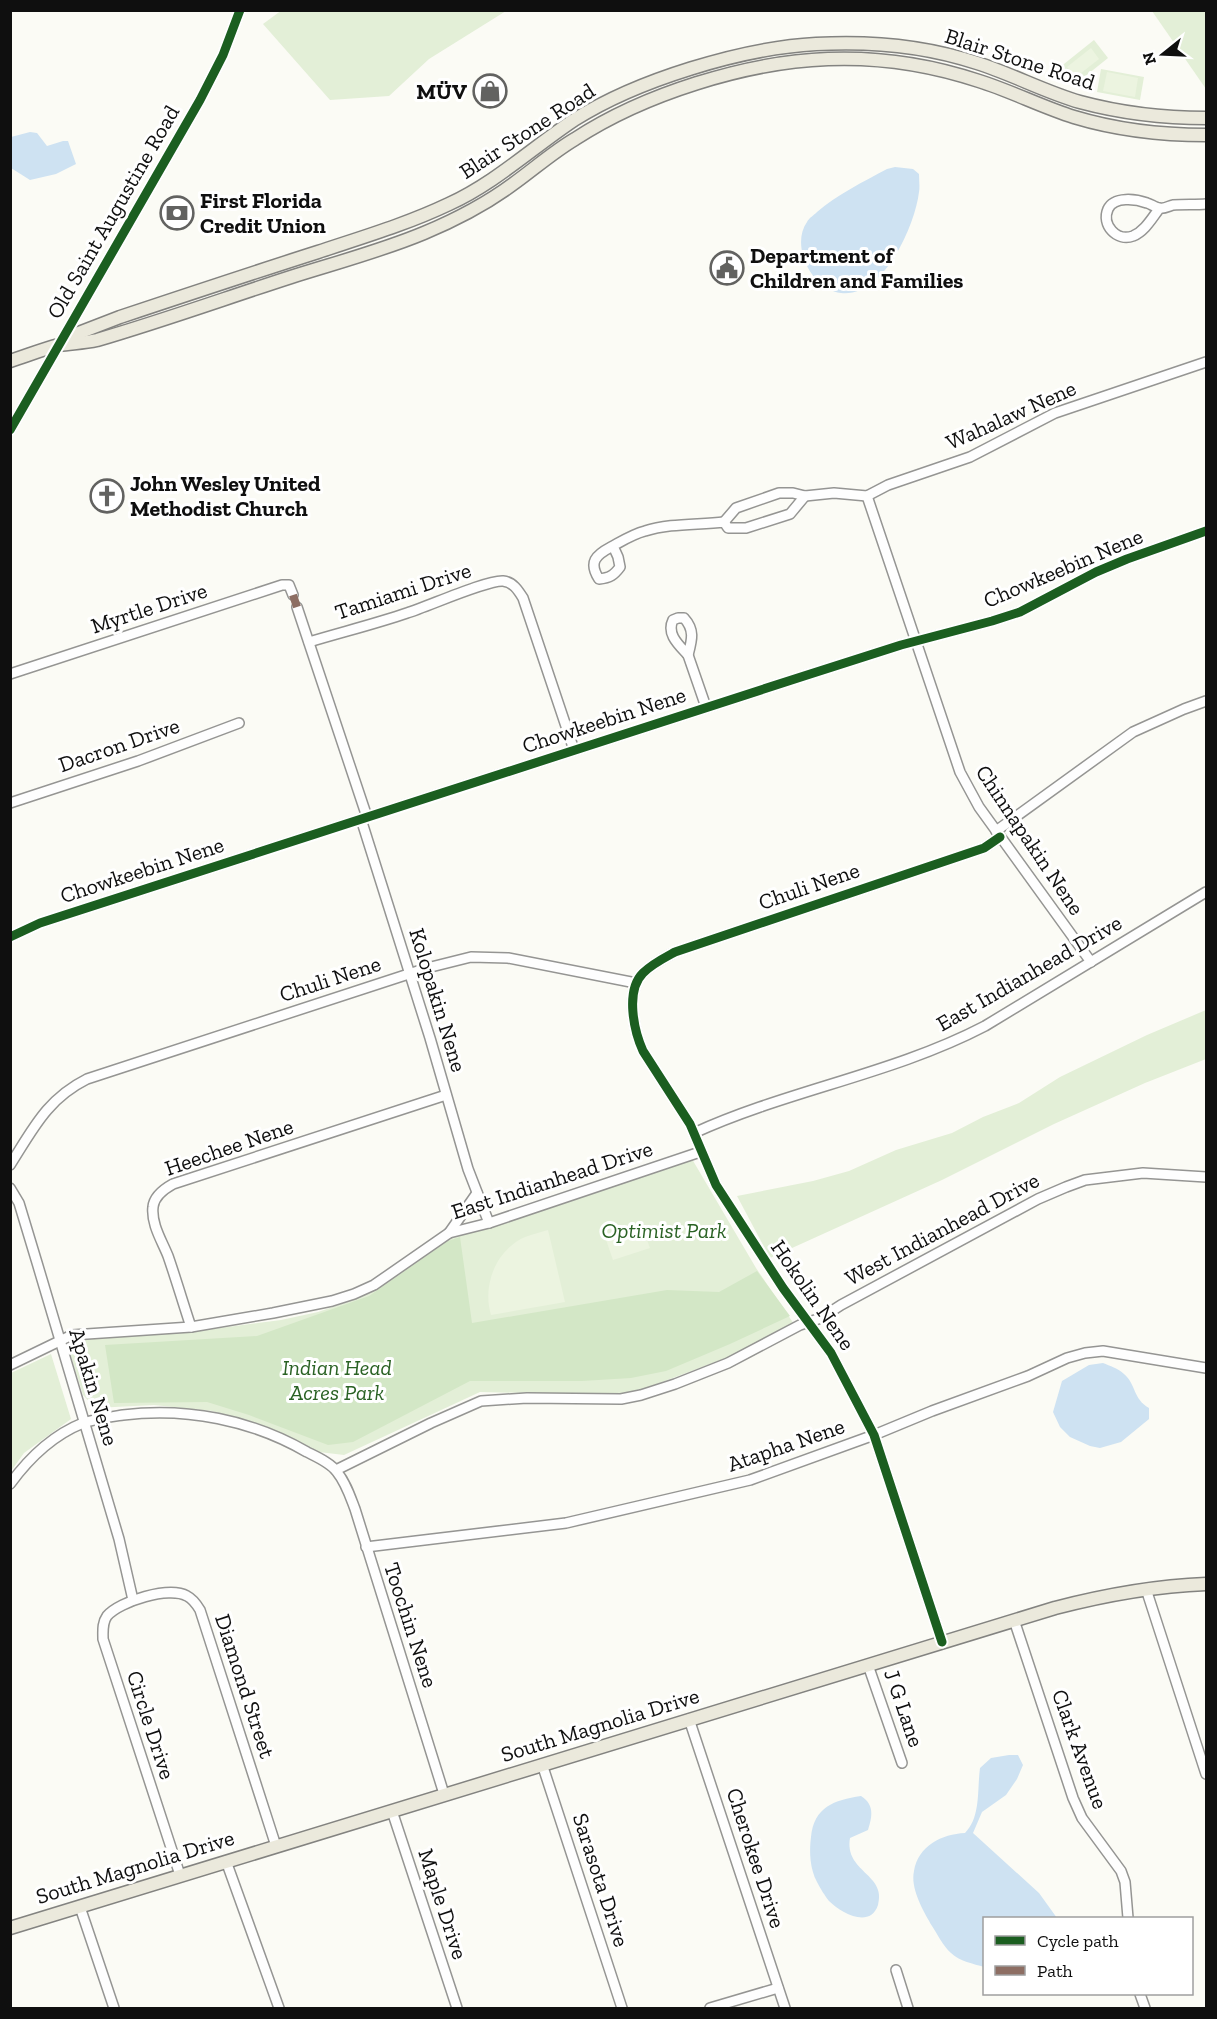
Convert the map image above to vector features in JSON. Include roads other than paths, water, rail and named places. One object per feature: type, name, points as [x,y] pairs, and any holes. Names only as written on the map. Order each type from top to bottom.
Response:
[{"type":"main road","name":"Blair Stone Road","points":[[58,346],[76,334],[96,326],[416,220],[473,192],[577,118],[631,92],[686,71],[736,56],[822,44],[906,47],[976,63],[1079,101],[1115,110],[1178,118],[1206,118]]},
{"type":"main road","points":[[903,63],[906,47]]},
{"type":"main road","points":[[767,50],[770,65]]},
{"type":"main road","name":"Blair Stone Road","points":[[10,361],[58,346],[92,341],[422,234],[480,206],[574,139],[603,122],[637,106],[703,82],[770,65],[828,59],[903,63],[941,70],[980,81],[1075,117],[1146,131],[1206,135]]},
{"type":"main road","points":[[631,92],[637,106]]},
{"type":"main road","points":[[1075,117],[1079,101]]},
{"type":"main road","points":[[473,192],[480,206]]},
{"type":"main road","points":[[326,249],[330,264]]},
{"type":"main road","points":[[215,285],[220,300]]},
{"type":"main road","points":[[199,291],[204,306]]},
{"type":"main road","name":"South Magnolia Drive","points":[[11,1927],[1014,1620],[1089,1599],[1146,1589],[1206,1584]]},
{"type":"street","name":"Old Saint Augustine Road","points":[[10,430],[200,100],[223,55],[240,10]]},
{"type":"street","points":[[1159,208],[1136,235],[1128,237],[1120,236],[1108,226],[1106,219],[1107,210],[1121,200],[1137,200],[1159,208],[1173,205],[1206,204]]},
{"type":"street","name":"Wahalaw Nene","points":[[867,496],[888,485],[970,457],[1054,413],[1206,362]]},
{"type":"street","points":[[613,546],[645,531],[661,527],[724,522],[736,508],[779,493],[806,496],[834,493],[867,496]]},
{"type":"street","points":[[724,522],[728,528],[737,529],[790,514],[806,496]]},
{"type":"street","name":"Chinnapakin Nene","points":[[867,496],[960,772],[979,807],[1091,962]]},
{"type":"street","name":"Chowkeebin Nene","points":[[10,937],[40,923],[706,707],[1020,612],[1096,572],[1206,531]]},
{"type":"street","name":"Tamiami Drive","points":[[309,642],[406,614],[500,580],[508,582],[517,588],[523,598],[574,750]]},
{"type":"street","name":"Myrtle Drive","points":[[10,674],[282,585],[289,585],[293,595]]},
{"type":"street","name":"Kolopakin Nene","points":[[297,607],[364,818],[446,1095],[477,1193],[489,1223]]},
{"type":"street","points":[[688,655],[706,707]]},
{"type":"street","name":"Chuli Nene","points":[[10,1165],[50,1106],[61,1095],[87,1079],[409,974],[451,961],[471,957],[488,957],[508,958],[636,983],[642,973],[675,952],[984,848],[998,834],[1133,732],[1175,712],[1206,701]]},
{"type":"street","name":"Dacron Drive","points":[[10,803],[138,761],[239,723]]},
{"type":"street","name":"East Indianhead Drive","points":[[694,1133],[732,1116],[909,1059],[961,1039],[1206,892]]},
{"type":"street","name":"Hokolin Nene","points":[[636,983],[632,1009],[637,1038],[694,1133],[700,1152],[716,1185],[783,1288],[831,1353],[874,1435],[942,1642]]},
{"type":"street","name":"Heechee Nene","points":[[190,1327],[153,1215],[153,1207],[162,1190],[173,1184],[446,1095]]},
{"type":"street","name":"East Indianhead Drive","points":[[10,1365],[72,1335],[190,1327],[332,1301],[374,1285],[449,1233],[489,1223],[700,1152]]},
{"type":"street","name":"West Indianhead Drive","points":[[336,1470],[472,1404],[495,1399],[621,1399],[675,1384],[728,1363],[779,1335],[821,1318],[851,1299],[1038,1198],[1085,1180],[1143,1173],[1206,1178]]},
{"type":"street","name":"Apakin Nene","points":[[10,1188],[19,1203],[119,1539],[133,1600]]},
{"type":"street","points":[[449,1233],[477,1193]]},
{"type":"street","name":"Atapha Nene","points":[[366,1547],[589,1519],[750,1480],[1028,1376],[1058,1361],[1085,1353],[1103,1351],[1206,1368]]},
{"type":"street","points":[[10,1484],[30,1459],[48,1443],[84,1423],[136,1414],[175,1412],[238,1423],[284,1438],[336,1470]]},
{"type":"street","name":"Toochin Nene","points":[[336,1470],[346,1486],[444,1794]]},
{"type":"street","points":[[1146,1589],[1201,1742],[1206,1774]]},
{"type":"street","name":"Diamond Street","points":[[133,1600],[171,1593],[182,1594],[188,1596],[200,1610],[276,1846]]},
{"type":"street","name":"Circle Drive","points":[[133,1600],[115,1609],[106,1618],[103,1639],[180,1875]]},
{"type":"street","name":"Clark Avenue","points":[[1014,1620],[1073,1797],[1082,1818],[1117,1864],[1125,1882],[1128,1917]]},
{"type":"street","name":"J G Lane","points":[[868,1665],[902,1764]]},
{"type":"street","name":"Cherokee Drive","points":[[689,1719],[785,2008]]},
{"type":"street","name":"Sarasota Drive","points":[[542,1764],[622,2008]]},
{"type":"street","name":"Maple Drive","points":[[392,1811],[457,2008]]},
{"type":"street","points":[[226,1861],[279,2008]]},
{"type":"street","points":[[81,1907],[114,2008]]},
{"type":"street","points":[[896,1970],[908,2008]]},
{"type":"street","points":[[710,2008],[778,1988]]},
{"type":"water","points":[[30,132],[37,133],[47,146],[68,141],[76,164],[56,174],[30,180],[11,168],[11,137]]},
{"type":"water","points":[[895,167],[913,169],[919,174],[916,206],[904,240],[883,272],[870,284],[856,291],[841,293],[831,290],[813,276],[803,254],[802,232],[807,222],[842,194],[887,169]]},
{"type":"water","points":[[1103,1363],[1119,1370],[1128,1378],[1140,1400],[1149,1408],[1149,1419],[1121,1442],[1100,1448],[1070,1437],[1060,1427],[1053,1412],[1062,1381],[1089,1365]]},
{"type":"water","points":[[1018,1755],[1023,1765],[1006,1795],[982,1812],[973,1833],[1039,1893],[1056,1917],[983,1917],[983,1967],[958,1958],[943,1944],[918,1900],[913,1878],[916,1862],[926,1848],[940,1839],[965,1833],[970,1827],[976,1811],[980,1768],[991,1758]]},
{"type":"water","points":[[861,1796],[869,1803],[871,1820],[868,1830],[850,1838],[850,1849],[853,1858],[877,1886],[879,1895],[878,1905],[874,1912],[862,1917],[848,1914],[827,1899],[811,1866],[810,1849],[813,1827],[821,1812],[834,1803]]},
{"type":"place","name":"MÜV","points":[[490,91]]},
{"type":"place","name":"First Florida Credit Union","points":[[177,213]]},
{"type":"place","name":"Department of Children and Families","points":[[727,268]]},
{"type":"place","name":"John Wesley United Methodist Church","points":[[107,496]]},
{"type":"park label","name":"Optimist Park","points":[[664,1230]]},
{"type":"park label","name":"Indian Head Acres Park","points":[[337,1380]]}]
